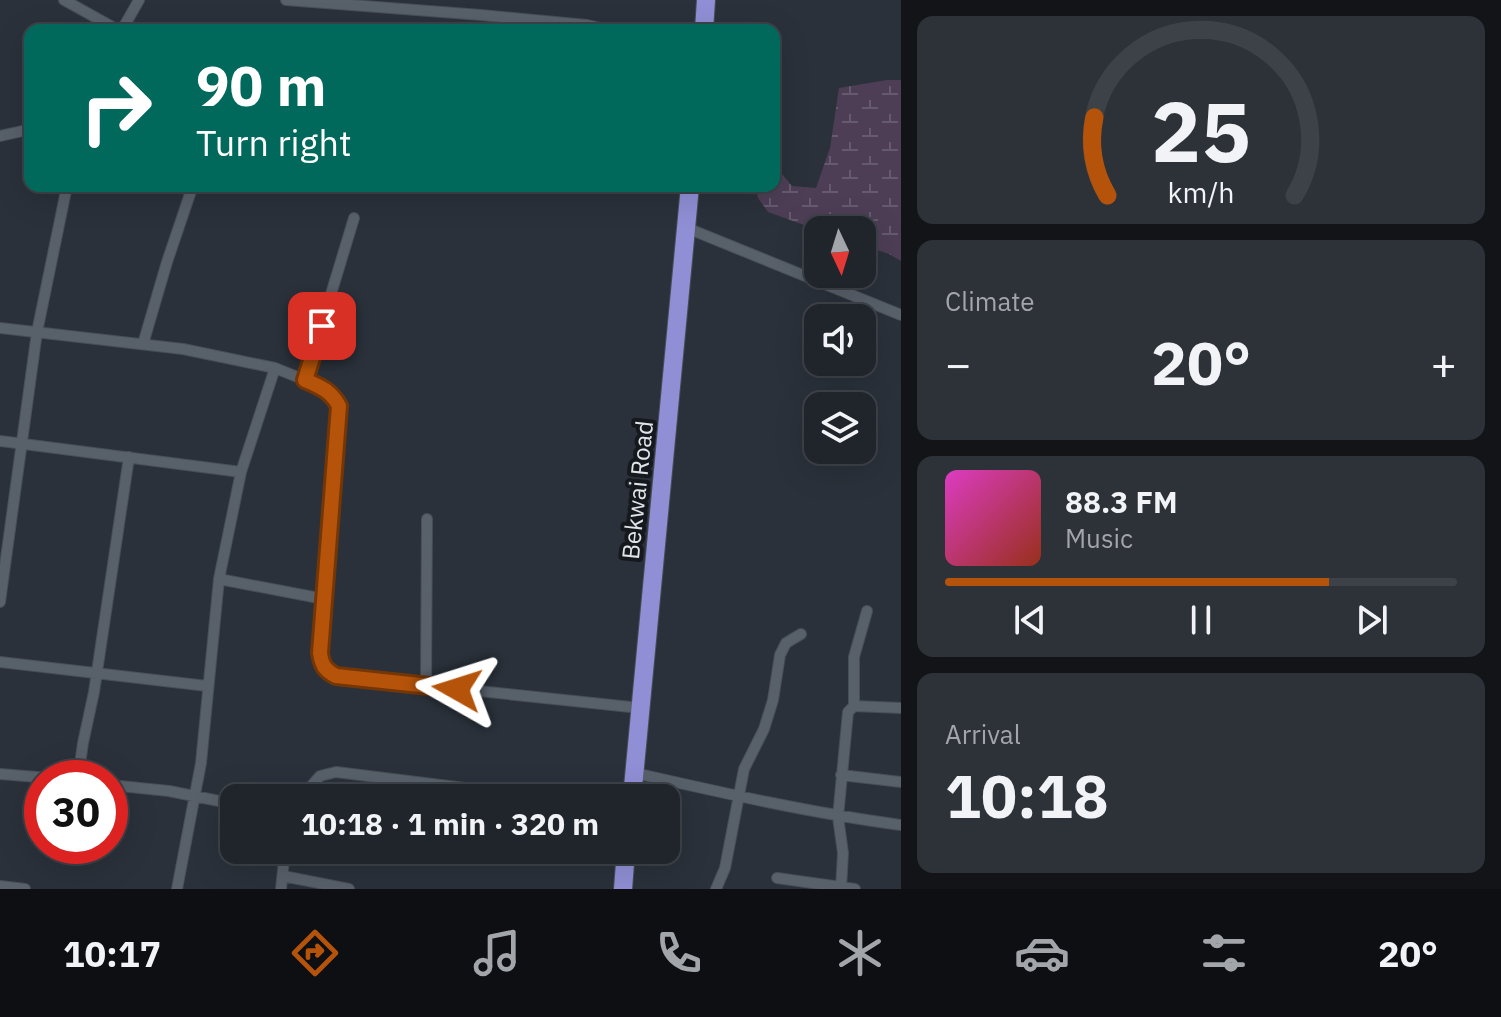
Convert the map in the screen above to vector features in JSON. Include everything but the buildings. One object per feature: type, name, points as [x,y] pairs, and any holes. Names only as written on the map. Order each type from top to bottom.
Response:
[{"type":"highway","points":[[704,24],[706,0]]},
{"type":"highway","name":"Bekwai Road","points":[[634,784],[690,192]]},
{"type":"highway","points":[[623,889],[625,864]]},
{"type":"street","points":[[64,0],[109,24]]},
{"type":"street","points":[[124,24],[139,0]]},
{"type":"street","points":[[286,0],[578,24]]},
{"type":"street","points":[[0,136],[24,131]]},
{"type":"street","points":[[0,602],[3,553],[37,332],[66,192]]},
{"type":"street","points":[[143,344],[191,192]]},
{"type":"street","points":[[305,380],[354,218]]},
{"type":"street","points":[[687,228],[901,315]]},
{"type":"street","points":[[0,328],[183,349],[275,368],[325,388],[334,395],[339,406],[320,653],[326,671],[336,676],[640,708]]},
{"type":"street","points":[[177,889],[201,763],[219,579],[241,472],[275,368]]},
{"type":"street","points":[[0,441],[241,472]]},
{"type":"street","points":[[81,760],[129,457]]},
{"type":"street","points":[[426,685],[427,519]]},
{"type":"street","points":[[219,579],[324,599]]},
{"type":"street","points":[[841,888],[843,853],[838,817],[841,775],[848,712],[854,706],[854,657],[867,611]]},
{"type":"street","points":[[716,889],[725,868],[744,769],[764,729],[773,700],[780,655],[786,643],[801,634]]},
{"type":"street","points":[[0,662],[207,686]]},
{"type":"street","points":[[854,706],[901,708]]},
{"type":"street","points":[[313,784],[320,776],[336,772],[432,784]]},
{"type":"street","points":[[635,773],[838,817],[901,825]]},
{"type":"street","points":[[0,774],[24,776]]},
{"type":"street","points":[[841,775],[901,782]]},
{"type":"street","points":[[128,787],[220,801]]},
{"type":"street","points":[[281,889],[284,864]]},
{"type":"street","points":[[283,876],[349,889]]},
{"type":"street","points":[[777,878],[855,889]]},
{"type":"street","points":[[0,886],[25,889]]},
{"type":"green space","points":[[901,80],[901,261],[876,250],[876,216],[804,216],[804,225],[768,212],[758,198],[757,192],[780,192],[780,172],[792,186],[816,188],[830,148],[839,88]]},
{"type":"route","points":[[322,326],[305,380],[334,395],[339,406],[339,420],[320,653],[322,663],[326,671],[336,676],[457,689]]}]
